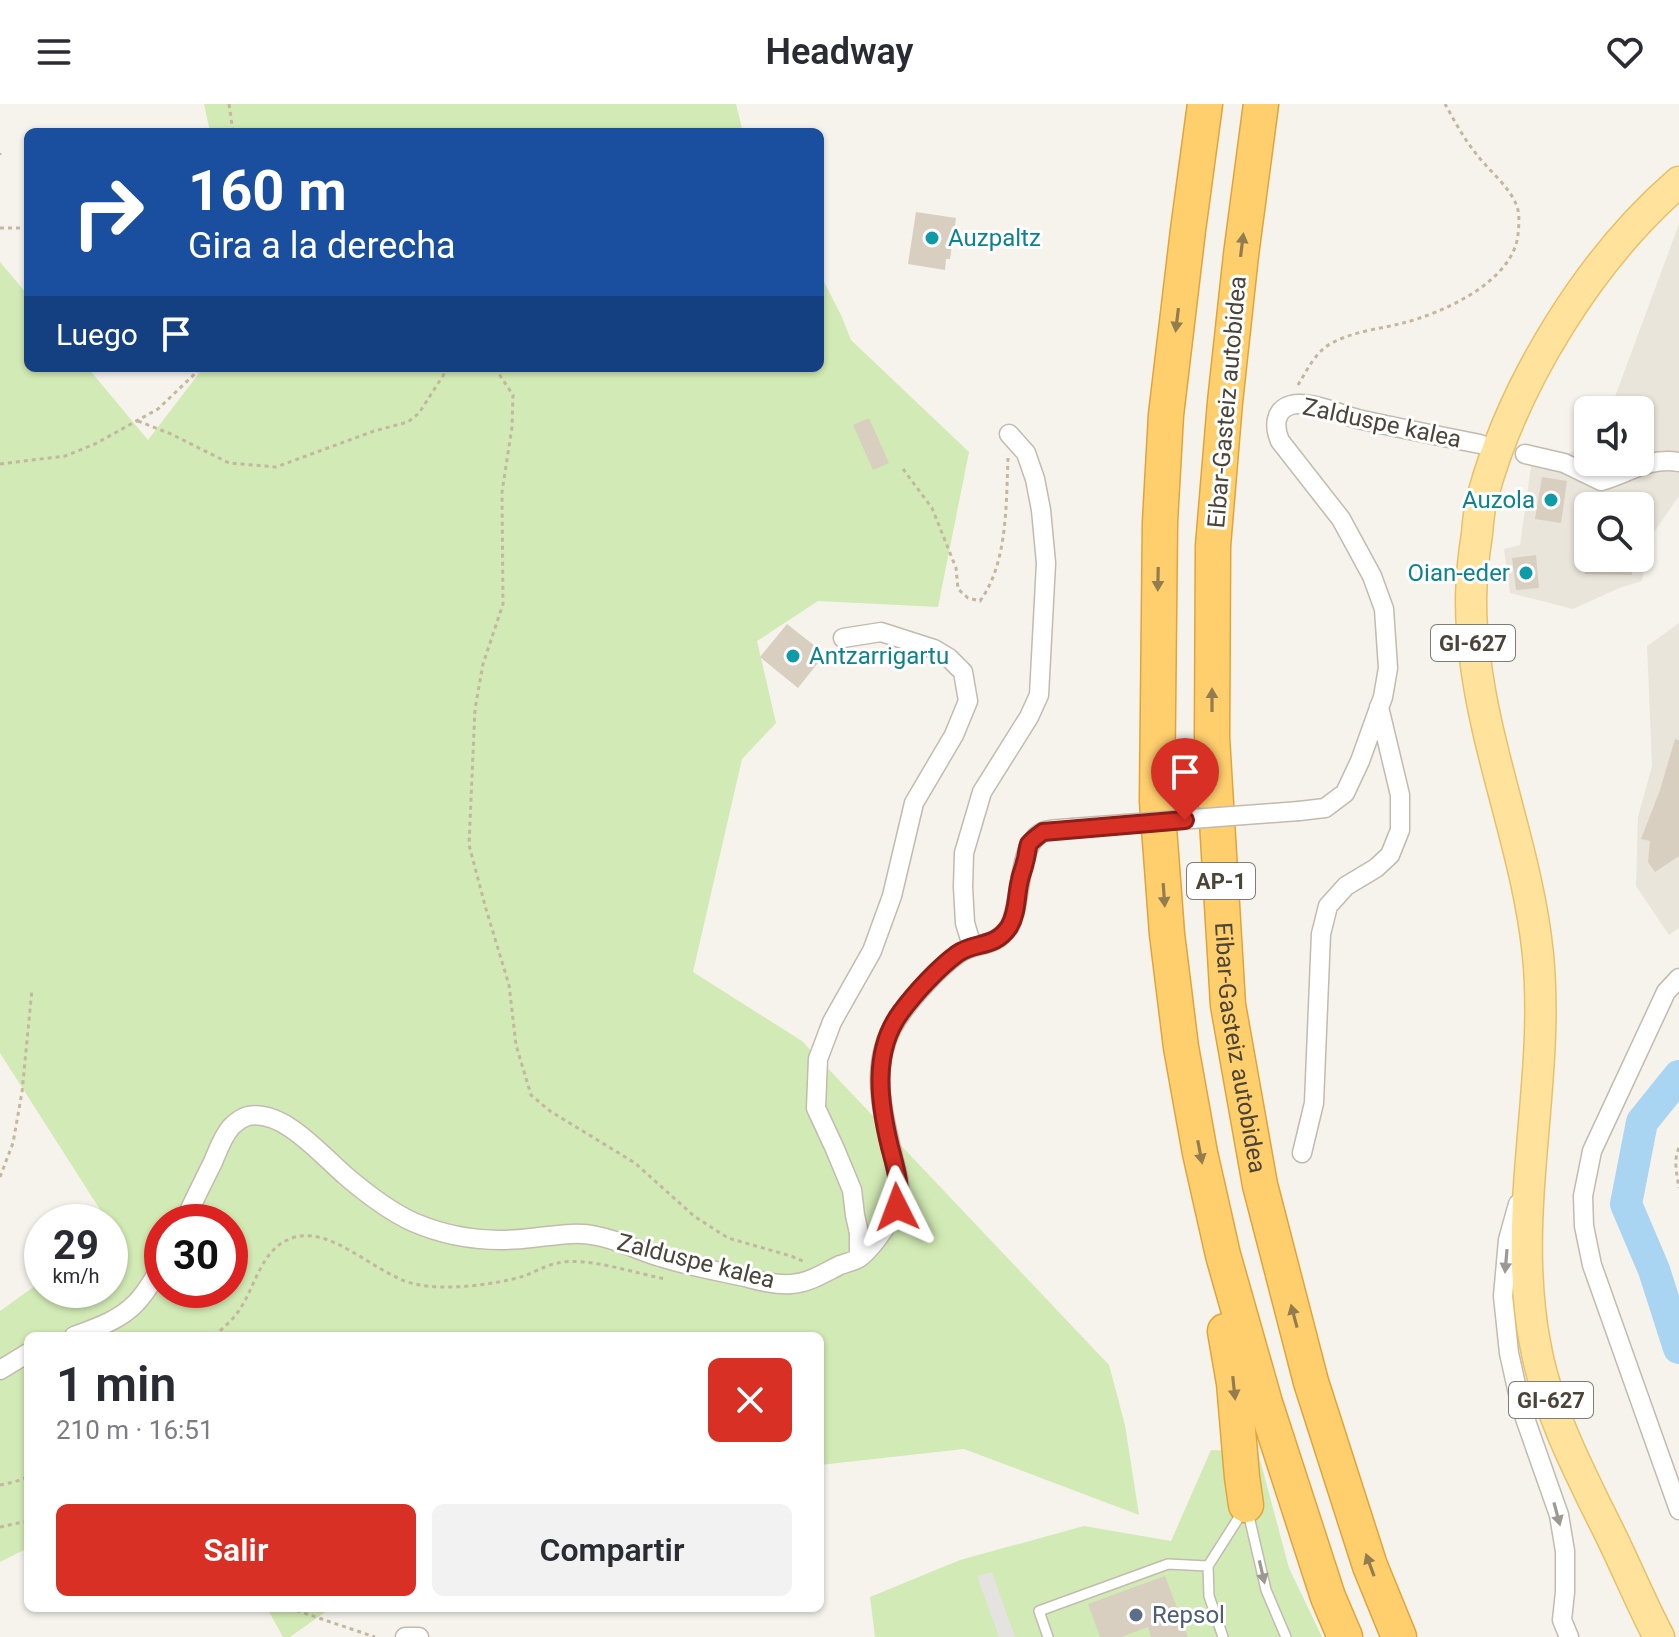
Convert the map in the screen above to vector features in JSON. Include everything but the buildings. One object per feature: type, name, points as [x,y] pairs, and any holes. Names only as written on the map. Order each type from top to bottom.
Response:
[{"type":"highway","name":"AP-1","points":[[1205,104],[1166,415],[1160,522],[1157,801],[1167,934],[1181,1047],[1223,1255],[1265,1403],[1328,1597],[1345,1637]]},
{"type":"highway","name":"Eibar-Gasteiz autobidea","points":[[1261,104],[1228,373],[1213,546],[1212,737],[1228,1005],[1260,1185],[1311,1382],[1370,1566],[1399,1637]]},
{"type":"highway","points":[[1223,1255],[1218,1286],[1234,1383],[1246,1505]]},
{"type":"main road","name":"GI-627","points":[[1655,1630],[1560,1427],[1535,1346],[1527,1265],[1539,1059],[1538,956],[1515,833],[1493,750],[1475,661],[1470,577],[1482,499],[1503,434],[1530,377],[1571,306],[1620,242],[1679,182]]},
{"type":"street","name":"Zalduspe kalea","points":[[193,1204],[231,1127],[251,1115],[265,1116],[279,1121],[297,1134],[346,1177],[383,1204],[411,1221],[452,1235],[509,1240],[564,1234],[598,1236],[662,1258],[776,1284],[810,1280],[859,1258],[887,1225],[900,1196],[879,1081],[889,1033],[901,1012],[958,954],[972,946],[994,942],[1009,926],[1017,907],[1019,880],[1029,844],[1043,832],[1072,828],[1325,808],[1345,793],[1383,697],[1388,668],[1384,609],[1365,560],[1341,519],[1277,436],[1276,419],[1282,410],[1292,405],[1310,405],[1480,444]]},
{"type":"street","points":[[972,946],[965,923],[964,853],[982,792],[1029,717],[1039,695],[1040,682],[1046,563],[1041,510],[1026,453],[1009,434]]},
{"type":"street","points":[[1525,454],[1564,463],[1601,481],[1649,462],[1679,462]]},
{"type":"street","points":[[843,638],[881,632],[934,649],[963,672],[968,701],[954,735],[914,803],[892,896],[872,951],[832,1022],[818,1059],[816,1108],[852,1190],[859,1233],[859,1258]]},
{"type":"street","points":[[1302,1153],[1314,1103],[1321,934],[1328,906],[1346,886],[1376,868],[1390,855],[1400,830],[1400,795],[1379,707]]},
{"type":"street","points":[[1679,978],[1666,992],[1592,1151],[1583,1196],[1584,1226],[1592,1265],[1679,1510]]},
{"type":"street","points":[[1532,1159],[1508,1240],[1503,1296],[1509,1353],[1521,1407],[1559,1515],[1565,1551],[1562,1620],[1569,1637]]},
{"type":"street","points":[[84,1332],[126,1311],[144,1291]]},
{"type":"street","points":[[0,1370],[24,1355]]},
{"type":"street","points":[[405,1637],[419,1637]]},
{"type":"lane","points":[[1223,1637],[1209,1596],[1208,1566],[1246,1505]]},
{"type":"lane","points":[[1246,1505],[1266,1590],[1286,1637]]},
{"type":"lane","points":[[1048,1637],[1039,1611],[1168,1564],[1208,1566]]},
{"type":"path","points":[[229,104],[232,128]]},
{"type":"path","points":[[1292,405],[1293,392],[1310,364],[1328,345],[1343,337],[1432,314],[1473,294],[1503,268],[1513,254],[1518,238],[1516,204],[1474,152],[1445,104]]},
{"type":"path","points":[[0,228],[24,228]]},
{"type":"path","points":[[0,464],[65,456],[95,444],[158,409],[197,372]]},
{"type":"path","points":[[138,421],[229,463],[276,467],[374,431],[408,422],[419,413],[445,372]]},
{"type":"path","points":[[498,372],[513,395],[512,427],[502,492],[503,604],[483,664],[475,709],[469,845],[509,985],[516,1045],[531,1095],[550,1111],[635,1163],[694,1216],[728,1238],[791,1256],[827,1272]]},
{"type":"path","points":[[903,469],[932,508],[956,568],[958,589],[968,598],[980,601],[990,587],[997,568],[1003,529],[1009,434]]},
{"type":"path","points":[[0,1177],[13,1143],[18,1117],[32,989]]},
{"type":"path","points":[[1679,1148],[1676,1161],[1679,1188]]},
{"type":"path","points":[[219,1332],[241,1308],[264,1262],[277,1246],[306,1234],[317,1235],[400,1280],[417,1285],[444,1287],[499,1282],[559,1262],[585,1262],[674,1281]]},
{"type":"path","points":[[0,1485],[24,1478]]},
{"type":"path","points":[[0,1527],[24,1522]]},
{"type":"path","points":[[301,1612],[375,1637]]},
{"type":"shaded area","points":[[1679,224],[1679,496],[1654,532],[1654,492],[1574,492],[1574,572],[1644,572],[1642,581],[1573,609],[1510,593],[1504,549],[1520,545],[1531,467],[1517,460],[1520,445],[1565,455],[1574,451],[1574,476],[1654,476],[1654,396],[1615,396]]},
{"type":"shaded area","points":[[1679,623],[1679,928],[1669,935],[1636,886],[1638,817],[1652,766],[1647,646]]},
{"type":"shaded area","points":[[992,1572],[1015,1637],[999,1637],[977,1576]]},
{"type":"green space","points":[[204,104],[736,104],[742,128],[209,128]]},
{"type":"green space","points":[[0,262],[24,290],[24,372],[91,372],[148,440],[200,372],[824,372],[824,282],[851,340],[969,452],[938,607],[818,601],[757,641],[776,723],[742,759],[693,972],[802,1041],[1109,1365],[1125,1425],[1139,1515],[964,1449],[824,1465],[824,1332],[24,1332],[24,1550],[0,1562],[0,1311],[24,1294],[24,1308],[128,1308],[128,1204],[96,1204],[0,1053]]},
{"type":"green space","points":[[1211,1450],[1258,1452],[1289,1568],[1322,1637],[875,1637],[870,1597],[960,1560],[1084,1526],[1171,1541]]},
{"type":"green space","points":[[269,1612],[325,1612],[290,1637],[283,1637]]},
{"type":"waterway","points":[[1679,1076],[1642,1122],[1626,1204],[1654,1270],[1679,1348]]},
{"type":"place","name":"Auzpaltz","points":[[932,238]]},
{"type":"place","name":"Auzola","points":[[1551,500]]},
{"type":"place","name":"Oian-eder","points":[[1526,573]]},
{"type":"place","name":"Antzarrigartu","points":[[793,656]]},
{"type":"place","name":"Repsol","points":[[1136,1615]]},
{"type":"route","points":[[897,1207],[900,1196],[879,1081],[889,1033],[901,1012],[958,954],[972,946],[994,942],[1009,926],[1017,907],[1019,880],[1029,844],[1043,832],[1185,820]]}]
